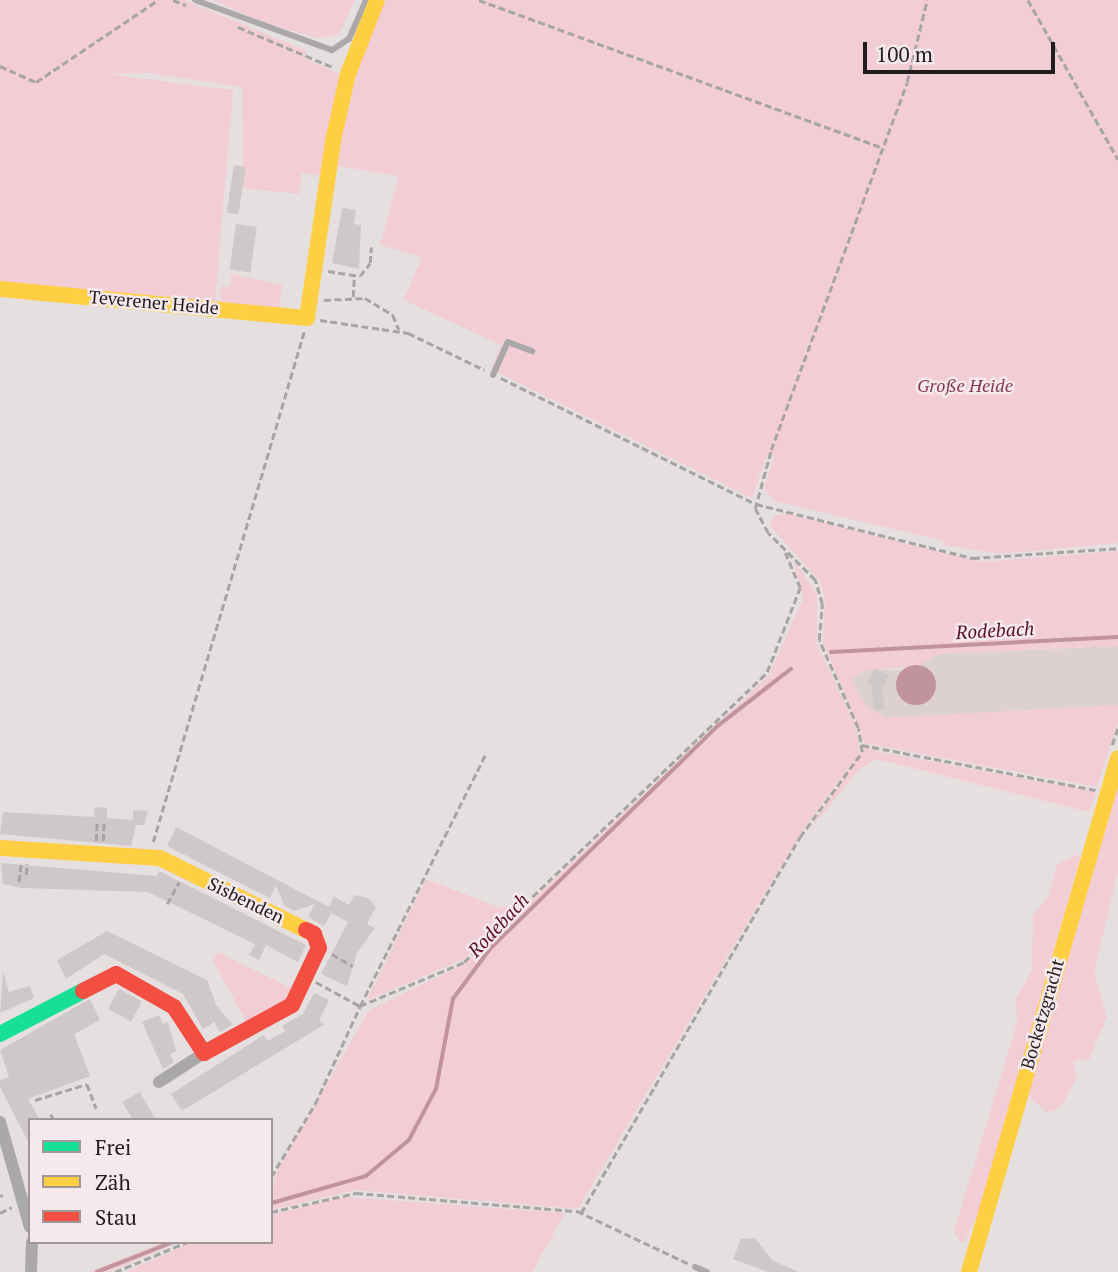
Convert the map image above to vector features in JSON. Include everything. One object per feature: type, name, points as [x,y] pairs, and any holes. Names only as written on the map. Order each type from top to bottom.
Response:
[{"type":"street","points":[[307,318],[348,74],[377,0]]},
{"type":"street","name":"Teverener Heide","points":[[0,289],[307,318]]},
{"type":"street","name":"Bocketzgracht","points":[[969,1272],[1106,791],[1118,758]]},
{"type":"street","name":"Sisbenden","points":[[0,848],[127,860],[151,856],[186,870],[314,934],[319,948]]},
{"type":"street","points":[[159,1082],[204,1053],[292,1004],[319,948]]},
{"type":"street","points":[[0,1034],[116,974],[174,1007],[195,1048],[204,1053]]},
{"type":"street","points":[[0,1122],[28,1220]]},
{"type":"street","points":[[31,1272],[32,1244]]},
{"type":"lane","points":[[195,0],[332,50],[349,39],[366,0]]},
{"type":"lane","points":[[494,374],[508,342],[532,351]]},
{"type":"lane","points":[[695,1267],[707,1272]]},
{"type":"path","points":[[0,66],[36,82],[158,0]]},
{"type":"path","points":[[173,0],[199,11]]},
{"type":"path","points":[[479,0],[881,147]]},
{"type":"path","points":[[862,745],[823,655],[821,596],[815,580],[785,553],[768,533],[755,503],[881,147],[907,82],[927,0]]},
{"type":"path","points":[[1028,0],[1118,159]]},
{"type":"path","points":[[237,26],[348,74]]},
{"type":"path","points":[[315,266],[354,276],[365,272],[371,247]]},
{"type":"path","points":[[353,297],[354,276]]},
{"type":"path","points":[[310,301],[353,297],[386,310],[398,330]]},
{"type":"path","points":[[151,856],[307,318],[398,330],[494,374],[755,503],[973,558],[1118,548]]},
{"type":"path","points":[[360,1006],[464,962],[767,672],[800,588],[785,553]]},
{"type":"path","points":[[862,745],[1106,791]]},
{"type":"path","points":[[581,1213],[800,838],[862,745]]},
{"type":"path","points":[[273,1174],[314,1104],[485,755]]},
{"type":"path","points":[[19,882],[22,849]]},
{"type":"path","points":[[167,904],[186,870]]},
{"type":"path","points":[[319,948],[353,966]]},
{"type":"path","points":[[307,977],[360,1006]]},
{"type":"path","points":[[36,1100],[87,1084],[96,1108]]},
{"type":"path","points":[[51,1114],[53,1118]]},
{"type":"path","points":[[273,1212],[356,1193],[581,1213],[695,1267]]},
{"type":"path","points":[[115,1272],[182,1244]]},
{"type":"shaded area","points":[[1118,646],[1118,707],[886,718],[864,704],[850,679],[868,670],[903,670],[938,654]]},
{"type":"shaded area","points":[[916,665],[930,671],[936,685],[930,699],[916,705],[902,699],[896,685],[902,671]]},
{"type":"green space","points":[[0,0],[184,0],[307,51],[305,59],[343,75],[322,176],[302,173],[299,194],[243,188],[242,87],[148,73],[105,74],[233,90],[215,303],[0,284]]},
{"type":"green space","points":[[213,0],[355,0],[339,34],[318,38],[266,24]]},
{"type":"green space","name":"Große Heide","points":[[381,0],[1118,0],[1118,543],[999,554],[943,545],[944,541],[774,501],[764,488],[775,456],[767,454],[752,498],[491,369],[501,345],[404,300],[422,257],[380,245],[399,176],[333,165],[352,75]]},
{"type":"green space","points":[[231,274],[282,285],[279,309],[221,302],[220,287],[230,287]]},
{"type":"green space","points":[[789,514],[982,562],[1118,551],[1118,646],[938,654],[919,666],[868,670],[851,678],[864,704],[886,718],[1118,705],[1118,723],[1097,787],[864,743],[823,642],[825,598],[819,580],[770,526],[774,515]]},
{"type":"green space","points":[[793,559],[817,594],[817,644],[856,727],[860,752],[799,836],[578,1209],[355,1190],[273,1210],[275,1175],[369,1010],[465,964],[769,675],[803,599]]},
{"type":"green space","points":[[864,747],[1096,792],[1089,812],[876,759],[859,770],[807,833]]},
{"type":"green space","points":[[1118,774],[1118,872],[1094,972],[1107,1017],[1089,1059],[1073,1061],[1076,1079],[1060,1108],[1046,1112],[1026,1094]]},
{"type":"green space","points":[[1077,854],[1080,858],[981,1205],[965,1242],[960,1242],[954,1231],[1017,1023],[1016,998],[1032,971],[1033,916],[1049,895],[1057,865]]},
{"type":"green space","points":[[426,879],[501,908],[525,901],[464,959],[367,1000]]},
{"type":"green space","points":[[218,952],[291,988],[285,1002],[247,1023],[213,961]]},
{"type":"green space","points":[[344,1197],[565,1213],[532,1272],[126,1272],[189,1244],[273,1244],[273,1215]]},
{"type":"green space","points":[[158,1244],[174,1244],[110,1272],[88,1272]]},
{"type":"building","points":[[234,165],[246,167],[238,214],[226,212]]},
{"type":"building","points":[[342,208],[356,210],[354,224],[361,225],[359,269],[332,263]]},
{"type":"building","points":[[236,224],[257,227],[250,272],[230,270]]},
{"type":"building","points":[[874,668],[889,675],[882,690],[885,709],[874,710],[871,684],[867,685]]},
{"type":"building","points":[[95,807],[107,808],[107,818],[133,820],[133,810],[148,811],[144,825],[136,825],[131,846],[0,834],[3,812],[94,817]]},
{"type":"building","points":[[176,827],[329,907],[334,896],[349,905],[354,895],[368,898],[376,907],[367,924],[375,928],[357,953],[347,986],[321,974],[348,922],[331,913],[324,926],[308,917],[315,904],[294,911],[284,905],[276,885],[270,898],[167,846]]},
{"type":"building","points":[[1,863],[157,876],[159,871],[306,945],[298,962],[266,945],[259,960],[249,955],[255,944],[148,892],[22,888],[3,884]]},
{"type":"building","points":[[107,931],[207,980],[216,1005],[233,1025],[220,1032],[214,1022],[203,1029],[183,994],[104,954],[66,979],[57,960]]},
{"type":"building","points":[[3,971],[9,992],[30,986],[34,998],[0,1013]]},
{"type":"building","points":[[119,989],[142,1001],[131,1022],[108,1009]]},
{"type":"building","points":[[314,993],[329,1000],[319,1021],[325,1024],[182,1111],[171,1094],[264,1035],[267,1041],[285,1031],[282,1026],[303,1014]]},
{"type":"building","points":[[90,999],[100,1020],[74,1034],[90,1076],[28,1099],[39,1118],[28,1118],[28,1141],[0,1087],[0,1080],[9,1077],[0,1050]]},
{"type":"building","points":[[159,1015],[163,1024],[168,1022],[176,1051],[170,1054],[174,1062],[163,1069],[142,1022]]},
{"type":"building","points":[[140,1092],[155,1118],[132,1118],[122,1102]]},
{"type":"building","points":[[755,1238],[773,1261],[799,1272],[768,1272],[733,1259],[741,1239]]},
{"type":"waterway","name":"Rodebach","points":[[831,652],[1118,637]]},
{"type":"waterway","name":"Rodebach","points":[[273,1203],[366,1176],[409,1140],[436,1089],[453,999],[490,949],[719,725],[791,669]]},
{"type":"waterway","name":"Rodebach","points":[[97,1272],[168,1244]]},
{"type":"traffic: fast","points":[[0,1034],[83,991]]},
{"type":"traffic: slow","points":[[0,289],[307,318],[334,136],[348,74],[377,0]]},
{"type":"traffic: slow","points":[[969,1272],[1118,758]]},
{"type":"traffic: slow","points":[[0,848],[160,858],[306,930]]},
{"type":"traffic: jam","points":[[83,991],[116,974],[174,1007],[204,1053],[292,1005],[319,948],[314,934],[306,930]]}]
